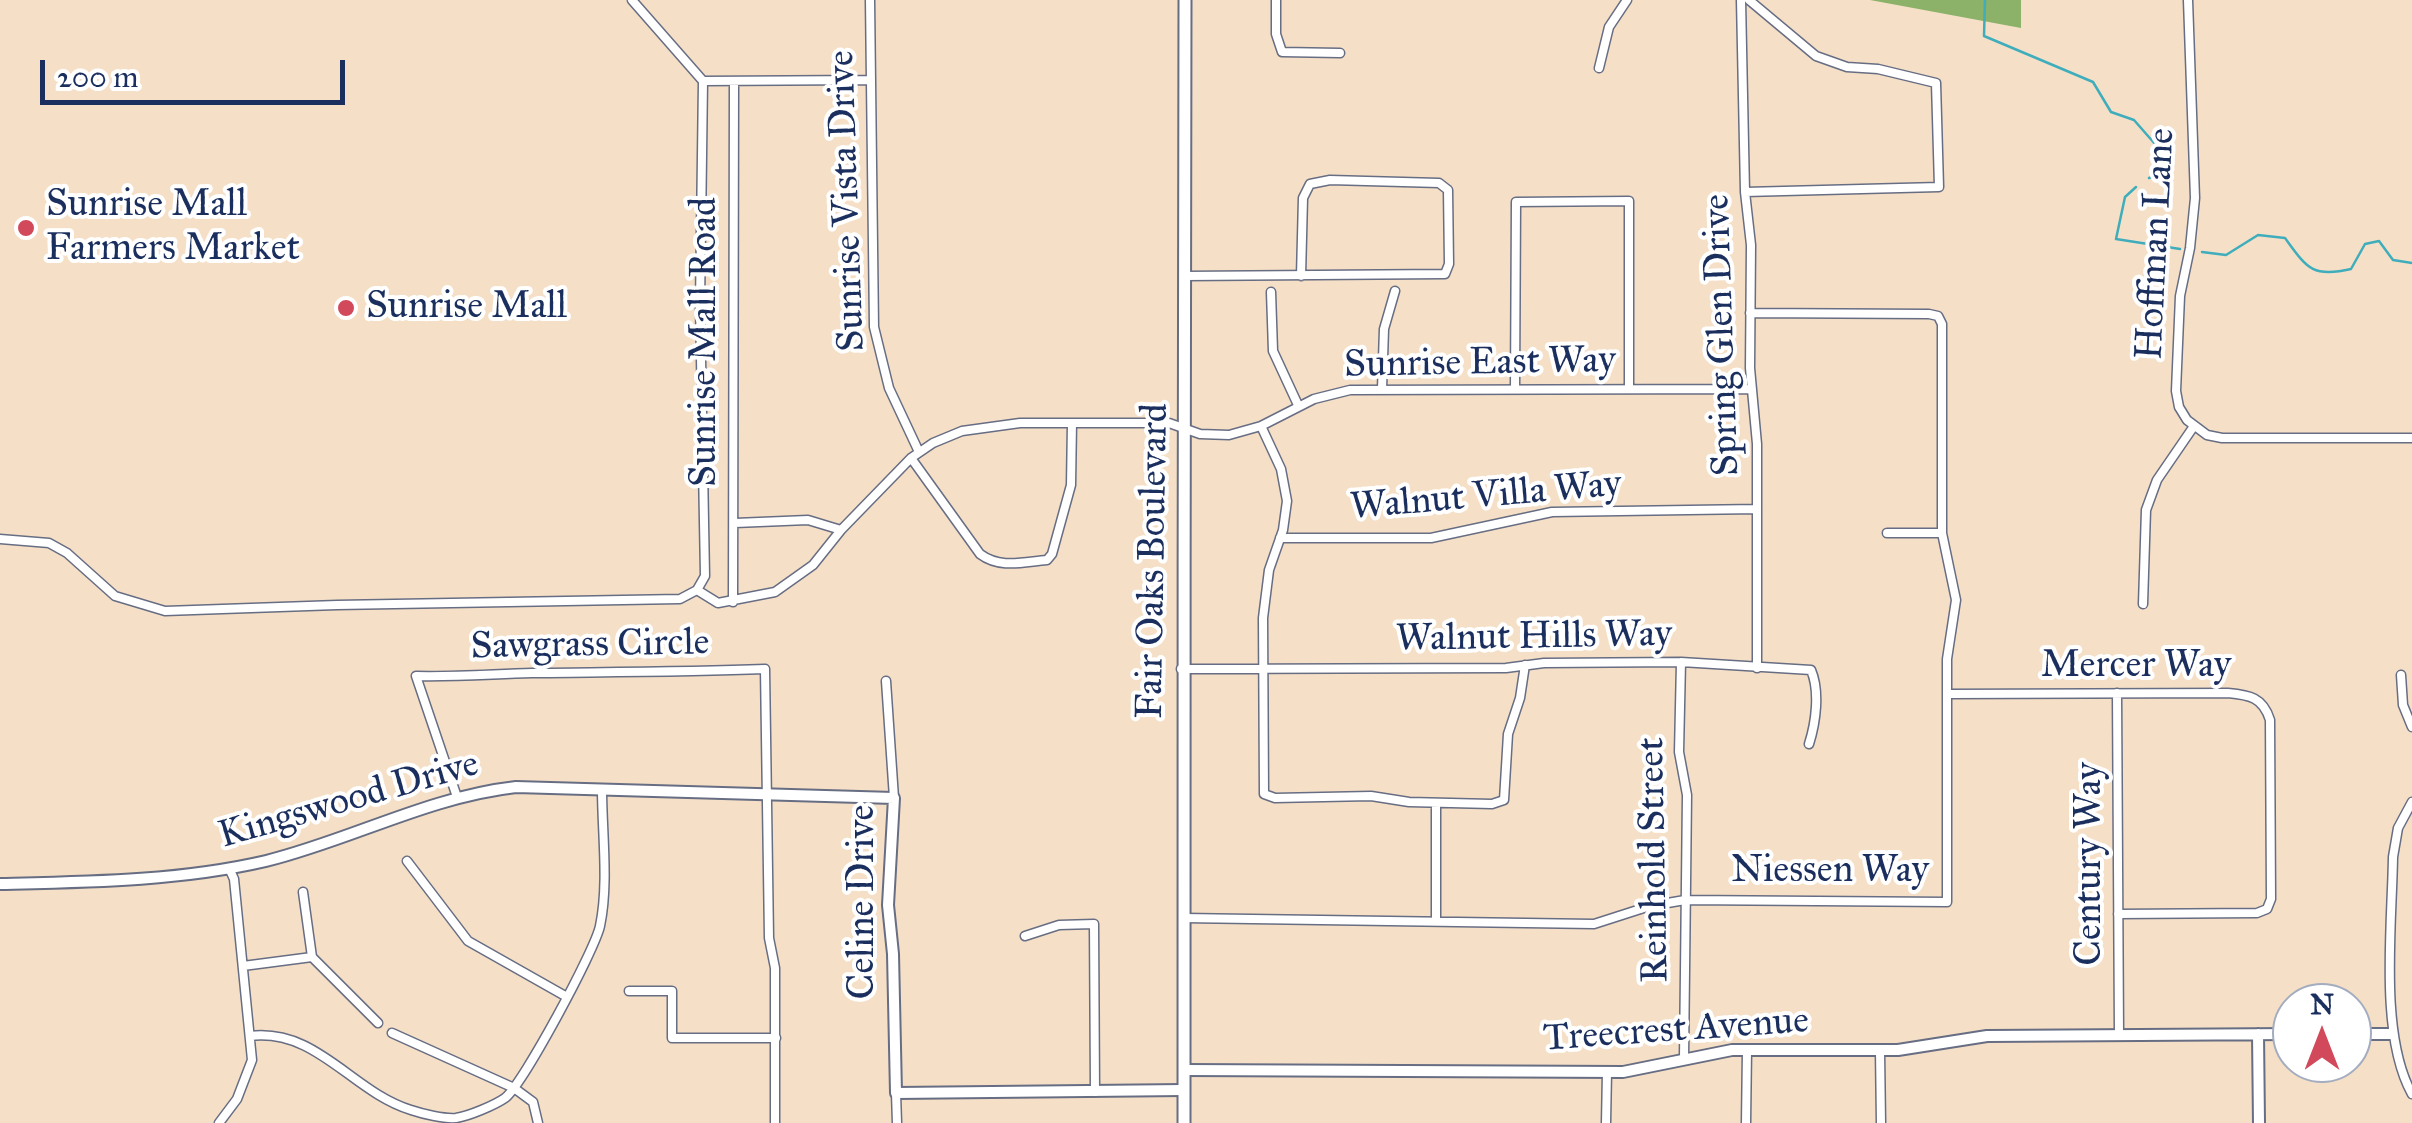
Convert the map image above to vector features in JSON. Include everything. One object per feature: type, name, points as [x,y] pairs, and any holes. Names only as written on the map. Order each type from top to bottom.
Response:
[{"type":"main road","name":"Fair Oaks Boulevard","points":[[1184,1123],[1185,0]]},
{"type":"street","points":[[0,539],[49,543],[115,596],[165,612],[680,600],[697,590],[705,576],[700,304],[702,81],[632,0]]},
{"type":"street","name":"Sunrise Vista Drive","points":[[870,0],[875,338],[888,388],[915,455],[980,554],[990,561],[998,564],[1047,560],[1052,554],[1071,485],[1072,423]]},
{"type":"street","points":[[1276,0],[1276,34],[1282,52],[1340,53]]},
{"type":"street","points":[[1599,68],[1609,27],[1628,0]]},
{"type":"street","name":"Spring Glen Drive","points":[[1741,0],[1745,192],[1751,245],[1750,389],[1757,444],[1757,668]]},
{"type":"street","points":[[1745,192],[1939,186],[1936,84],[1878,69],[1847,67],[1816,56],[1749,0]]},
{"type":"street","name":"Hoffman Lane","points":[[2188,0],[2195,198],[2180,296],[2176,390],[2179,407],[2194,426]]},
{"type":"street","points":[[702,81],[870,80]]},
{"type":"street","name":"Sunrise Mall Road","points":[[733,602],[734,81]]},
{"type":"street","points":[[1185,276],[1302,276],[1444,274],[1449,264],[1448,190],[1439,183],[1330,180],[1310,184],[1303,198],[1302,276]]},
{"type":"street","points":[[1515,389],[1516,202],[1628,201],[1629,388]]},
{"type":"street","points":[[1382,389],[1384,329],[1396,291]]},
{"type":"street","points":[[1271,292],[1273,351],[1298,405]]},
{"type":"street","name":"Niessen Way","points":[[1183,918],[1594,924],[1650,906],[1686,900],[1947,902],[1946,659],[1956,600],[1942,533],[1942,324],[1938,316],[1750,312]]},
{"type":"street","name":"Sunrise East Way","points":[[733,602],[775,592],[813,565],[841,530],[915,455],[948,436],[985,426],[1169,423],[1215,436],[1261,426],[1298,405],[1332,394],[1382,389],[1750,389]]},
{"type":"street","points":[[1261,426],[1285,483],[1286,516],[1265,594],[1264,794],[1275,798],[1371,796],[1492,804],[1504,800],[1508,734],[1525,666]]},
{"type":"street","points":[[2143,604],[2146,510],[2157,480],[2194,426],[2222,438],[2412,438]]},
{"type":"street","name":"Walnut Villa Way","points":[[1280,538],[1432,538],[1552,512],[1757,509]]},
{"type":"street","points":[[734,523],[808,520],[841,530]]},
{"type":"street","points":[[1887,532],[1942,533]]},
{"type":"street","points":[[697,590],[713,602],[733,602]]},
{"type":"street","name":"Walnut Hills Way","points":[[1182,669],[1681,662],[1811,670],[1815,678],[1815,721],[1809,744]]},
{"type":"street","name":"Reinhold Street","points":[[1681,662],[1680,752],[1686,788],[1684,1058]]},
{"type":"street","name":"Sawgrass Circle","points":[[456,798],[416,676],[472,678],[514,673],[765,669],[768,797]]},
{"type":"street","points":[[2401,675],[2403,705],[2412,727]]},
{"type":"street","name":"Celine Drive","points":[[886,681],[894,798],[888,906],[893,954],[897,1123]]},
{"type":"street","name":"Century Way","points":[[2117,693],[2119,1035]]},
{"type":"street","name":"Mercer Way","points":[[1948,694],[2228,693],[2250,695],[2260,701],[2270,720],[2268,909],[2257,914],[2118,914]]},
{"type":"street","name":"Kingswood Drive","points":[[0,884],[170,877],[229,868],[342,838],[456,798],[516,788],[894,798]]},
{"type":"street","points":[[250,1036],[278,1036],[306,1044],[362,1086],[411,1110],[456,1118],[505,1099],[591,954],[601,922],[602,789]]},
{"type":"street","points":[[768,797],[770,938],[776,968],[775,1123]]},
{"type":"street","points":[[1436,802],[1436,922]]},
{"type":"street","points":[[2412,802],[2398,828],[2393,857],[2391,1034],[2401,1074],[2412,1094]]},
{"type":"street","points":[[408,861],[468,941],[567,997]]},
{"type":"street","points":[[220,1123],[243,1087],[252,1060],[234,880],[229,868]]},
{"type":"street","points":[[303,892],[312,958],[378,1023]]},
{"type":"street","points":[[1025,936],[1059,925],[1094,924],[1094,1092]]},
{"type":"street","points":[[243,966],[312,958]]},
{"type":"street","points":[[629,991],[672,991],[672,1038],[776,1038]]},
{"type":"street","points":[[392,1034],[514,1088],[533,1102],[538,1123]]},
{"type":"street","points":[[2258,1034],[2258,1123]]},
{"type":"street","name":"Treecrest Avenue","points":[[1184,1070],[1607,1072],[1640,1070],[1684,1058],[1747,1050],[1880,1051],[1978,1037],[2272,1034]]},
{"type":"street","points":[[2372,1034],[2391,1034]]},
{"type":"street","points":[[1746,1123],[1747,1050]]},
{"type":"street","points":[[1880,1051],[1881,1123]]},
{"type":"street","points":[[1606,1123],[1607,1072]]},
{"type":"street","points":[[896,1093],[1184,1090]]},
{"type":"green space","points":[[1870,0],[2021,0],[2021,28]]},
{"type":"waterway","points":[[1985,0],[1984,36],[2093,82],[2111,112],[2134,120],[2162,152],[2162,173],[2149,178]]},
{"type":"waterway","points":[[2136,187],[2125,197],[2116,239],[2180,249]]},
{"type":"waterway","points":[[2202,252],[2226,255],[2258,235],[2285,238],[2305,263],[2327,272],[2351,269],[2365,244],[2379,241],[2393,260],[2412,263]]},
{"type":"place","name":"Sunrise Mall Farmers Market","points":[[26,228]]},
{"type":"place","name":"Sunrise Mall","points":[[346,308]]}]
